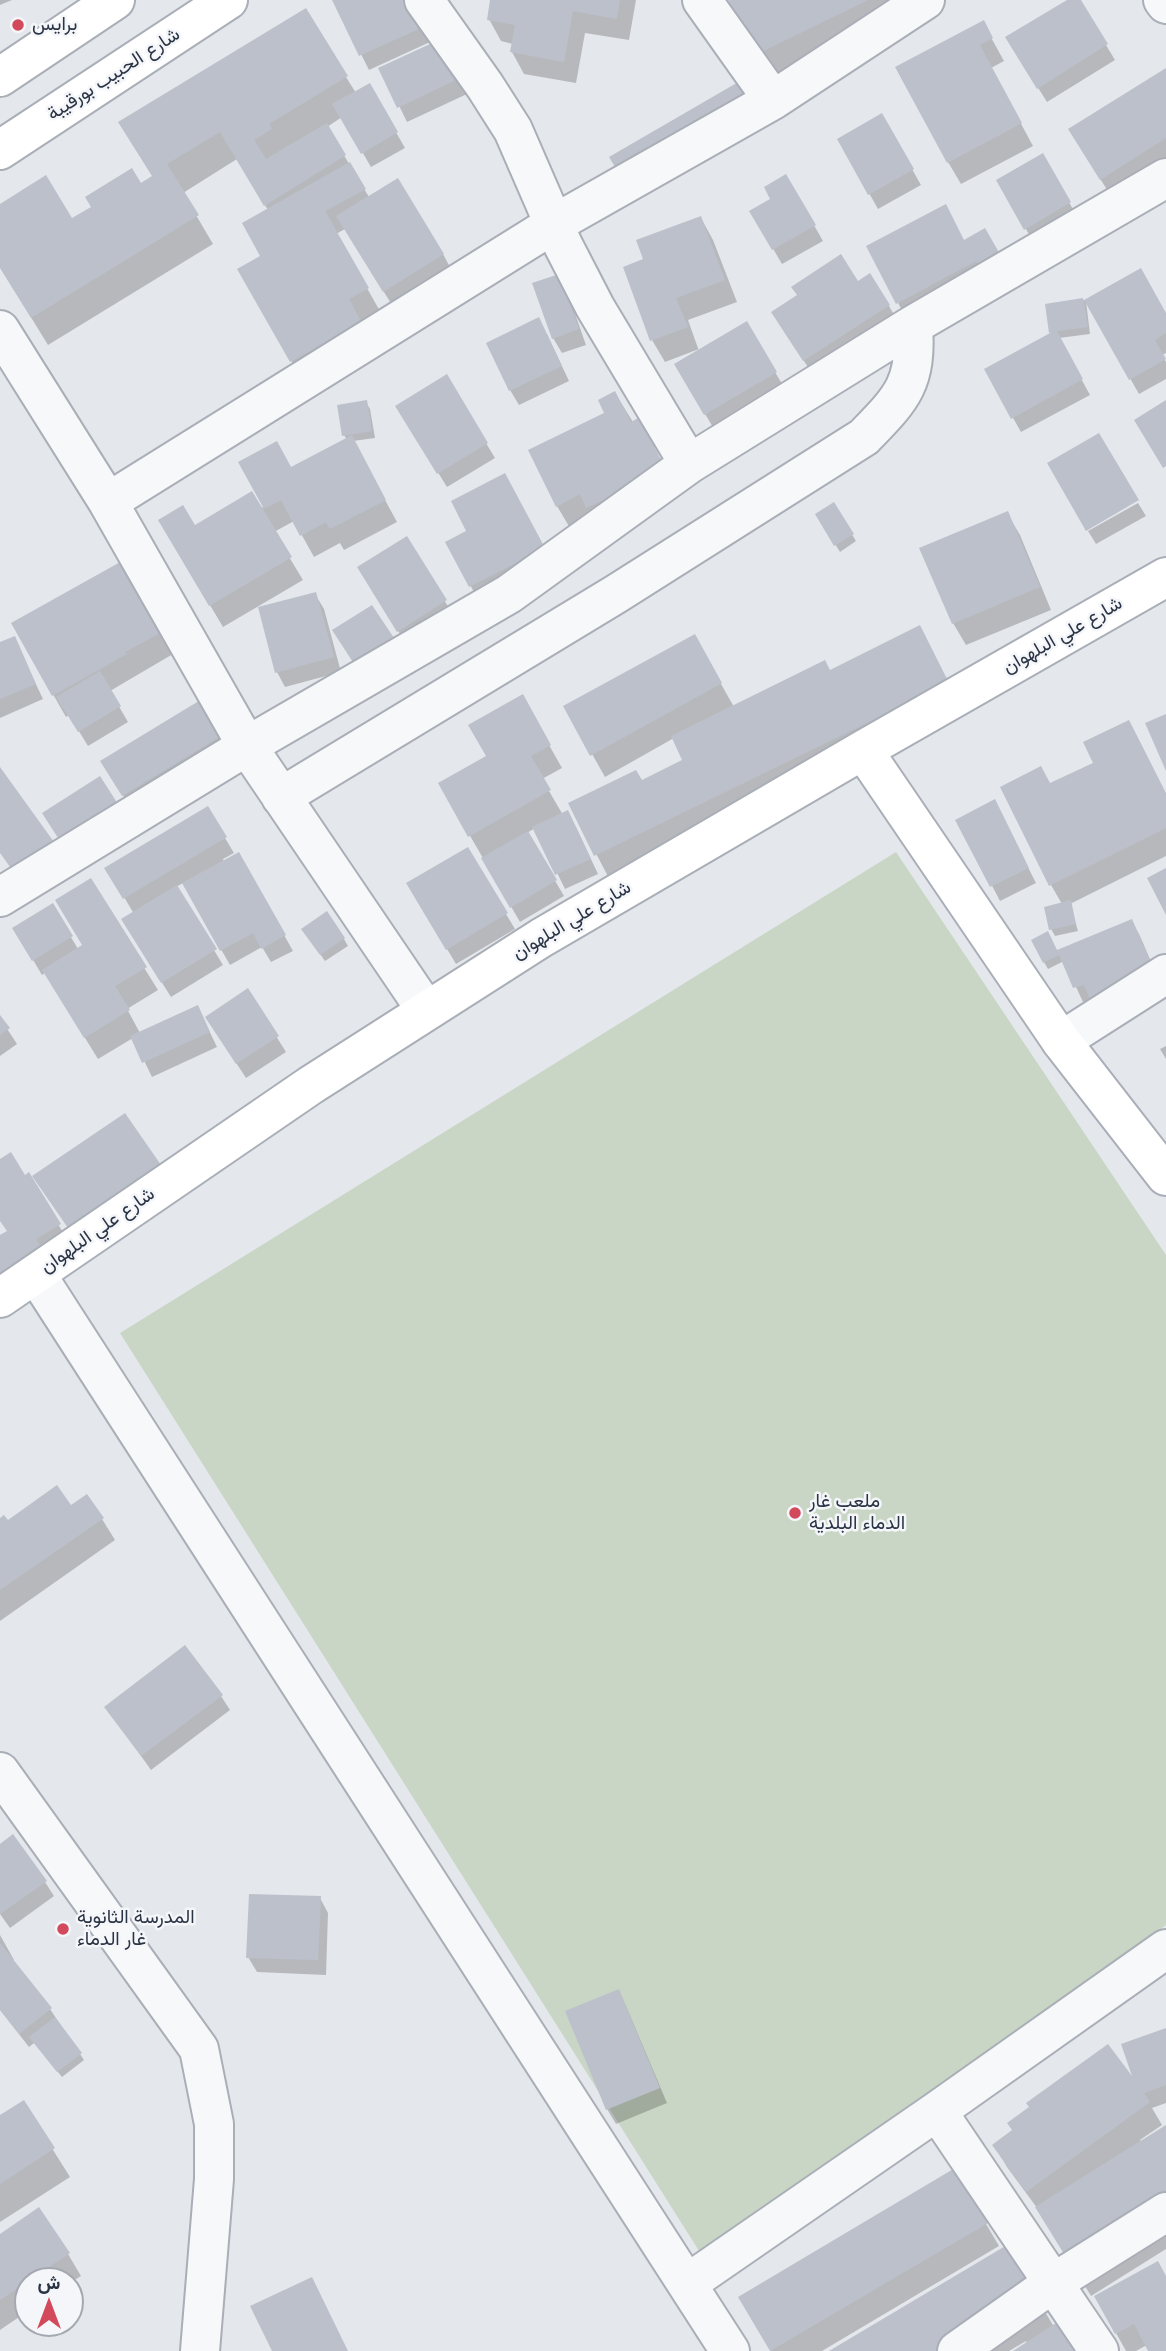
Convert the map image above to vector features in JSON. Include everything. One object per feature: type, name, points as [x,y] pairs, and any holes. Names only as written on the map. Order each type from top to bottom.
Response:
[{"type":"street","points":[[0,77],[115,0]]},
{"type":"street","name":"شارع الحبيب بورقيبة","points":[[0,150],[228,0]]},
{"type":"street","points":[[424,0],[513,130],[554,225],[595,307],[689,464]]},
{"type":"street","points":[[702,0],[773,100]]},
{"type":"street","points":[[108,502],[554,225],[773,100],[925,0]]},
{"type":"street","points":[[0,896],[247,746],[509,594],[689,464],[913,325],[1166,178]]},
{"type":"street","points":[[281,797],[616,594],[864,437],[890,410],[912,373],[915,355],[913,325]]},
{"type":"street","points":[[0,330],[108,502],[247,746],[426,1010]]},
{"type":"street","name":"شارع علي البلهوان","points":[[0,1298],[288,1101],[541,938],[1166,577]]},
{"type":"street","points":[[863,750],[1061,1041],[1166,1176]]},
{"type":"street","points":[[1061,1041],[1166,974]]},
{"type":"street","points":[[36,1274],[730,2351]]},
{"type":"street","points":[[0,1772],[199,2049],[214,2124],[215,2179],[200,2351]]},
{"type":"street","points":[[688,2283],[1166,1949]]},
{"type":"street","points":[[937,2111],[1099,2351]]},
{"type":"street","points":[[957,2351],[1053,2283],[1166,2212]]},
{"type":"green space","points":[[896,852],[1166,1255],[1166,1925],[701,2254],[120,1333]]},
{"type":"building","points":[[332,0],[410,0],[423,27],[359,56]]},
{"type":"building","points":[[490,0],[620,0],[617,19],[573,11],[564,62],[510,52],[515,25],[487,20]]},
{"type":"building","points":[[728,0],[868,0],[755,55]]},
{"type":"building","points":[[1067,0],[1081,0],[1108,44],[1037,89],[1005,37]]},
{"type":"building","points":[[306,8],[348,76],[269,124],[272,129],[254,140],[266,159],[327,123],[346,155],[264,206],[220,132],[167,164],[199,215],[31,318],[0,268],[0,204],[46,175],[72,218],[91,207],[85,197],[132,168],[141,183],[152,176],[118,122]]},
{"type":"building","points":[[984,20],[993,38],[980,45],[1022,123],[947,163],[895,67]]},
{"type":"building","points":[[441,39],[460,78],[397,108],[378,68]]},
{"type":"building","points":[[1166,68],[1166,138],[1100,180],[1068,129]]},
{"type":"building","points":[[747,77],[761,101],[624,182],[609,157]]},
{"type":"building","points":[[370,83],[398,132],[361,154],[332,104]]},
{"type":"building","points":[[882,113],[914,169],[868,195],[837,139]]},
{"type":"building","points":[[1043,153],[1071,202],[1024,230],[996,180]]},
{"type":"building","points":[[350,162],[366,189],[325,211],[369,288],[349,299],[362,323],[290,362],[237,269],[260,256],[242,223]]},
{"type":"building","points":[[786,174],[816,225],[772,250],[749,211],[770,199],[764,187]]},
{"type":"building","points":[[398,178],[444,254],[383,292],[336,216]]},
{"type":"building","points":[[946,204],[964,240],[985,228],[1008,268],[987,281],[976,261],[896,304],[866,246]]},
{"type":"building","points":[[701,216],[725,280],[676,298],[688,327],[650,341],[623,267],[643,259],[636,240]]},
{"type":"building","points":[[841,254],[858,281],[870,273],[890,305],[803,361],[771,312],[797,295],[791,287]]},
{"type":"building","points":[[1141,268],[1166,313],[1166,333],[1155,340],[1166,359],[1129,380],[1084,300]]},
{"type":"building","points":[[559,274],[579,329],[552,339],[532,283]]},
{"type":"building","points":[[1083,298],[1088,327],[1057,331],[1083,379],[1011,419],[984,369],[1052,332],[1049,333],[1045,304]]},
{"type":"building","points":[[539,317],[562,366],[509,391],[486,343]]},
{"type":"building","points":[[747,321],[777,372],[704,415],[674,364]]},
{"type":"building","points":[[447,374],[488,443],[437,474],[395,406]]},
{"type":"building","points":[[615,391],[631,422],[640,417],[666,470],[586,508],[580,494],[556,507],[528,450],[604,413],[598,400]]},
{"type":"building","points":[[367,400],[372,431],[342,436],[337,405]]},
{"type":"building","points":[[1166,400],[1166,466],[1163,468],[1134,420]]},
{"type":"building","points":[[1099,433],[1139,500],[1086,531],[1047,463]]},
{"type":"building","points":[[352,435],[386,500],[330,529],[326,522],[300,536],[281,500],[264,509],[238,462],[277,441],[291,467]]},
{"type":"building","points":[[505,473],[545,548],[469,587],[445,542],[466,531],[451,501]]},
{"type":"building","points":[[252,491],[292,557],[209,606],[158,520],[183,505],[195,525]]},
{"type":"building","points":[[834,502],[854,534],[834,546],[815,514]]},
{"type":"building","points":[[1008,511],[1040,587],[952,624],[919,548]]},
{"type":"building","points":[[407,536],[447,600],[397,632],[357,567]]},
{"type":"building","points":[[122,561],[162,632],[52,696],[11,623]]},
{"type":"building","points":[[316,592],[334,657],[275,673],[258,607]]},
{"type":"building","points":[[372,605],[402,650],[362,676],[332,630]]},
{"type":"building","points":[[920,625],[949,683],[594,856],[568,803],[636,770],[642,780],[682,760],[671,736],[825,660],[830,670]]},
{"type":"building","points":[[695,634],[722,683],[590,756],[563,706]]},
{"type":"building","points":[[15,636],[36,684],[0,699],[0,642]]},
{"type":"building","points":[[100,671],[121,706],[78,732],[56,697]]},
{"type":"building","points":[[523,694],[551,745],[531,756],[551,790],[468,837],[438,783],[486,756],[468,725]]},
{"type":"building","points":[[207,696],[229,731],[122,796],[100,761]]},
{"type":"building","points":[[1166,714],[1166,771],[1145,723]]},
{"type":"building","points":[[1129,720],[1166,793],[1166,828],[1049,886],[1000,787],[1041,766],[1050,783],[1093,763],[1083,742]]},
{"type":"building","points":[[0,767],[59,849],[18,878],[0,853]]},
{"type":"building","points":[[100,776],[118,804],[60,841],[42,813]]},
{"type":"building","points":[[995,799],[1029,868],[990,887],[955,820]]},
{"type":"building","points":[[208,806],[227,837],[123,899],[104,868]]},
{"type":"building","points":[[568,810],[591,859],[555,875],[532,827]]},
{"type":"building","points":[[528,831],[557,880],[510,908],[481,858]]},
{"type":"building","points":[[468,847],[508,913],[446,950],[406,883]]},
{"type":"building","points":[[239,852],[286,935],[261,949],[253,933],[220,951],[182,883]]},
{"type":"building","points":[[1166,868],[1166,915],[1147,878]]},
{"type":"building","points":[[91,878],[147,967],[115,986],[130,1010],[84,1038],[42,970],[82,945],[55,900]]},
{"type":"building","points":[[177,885],[217,949],[161,983],[121,919]]},
{"type":"building","points":[[1071,900],[1076,924],[1049,930],[1044,907]]},
{"type":"building","points":[[53,903],[73,936],[32,961],[12,928]]},
{"type":"building","points":[[327,911],[345,938],[320,955],[301,929]]},
{"type":"building","points":[[1132,919],[1157,977],[1092,1004],[1084,985],[1073,988],[1059,955],[1043,963],[1031,940],[1048,931],[1057,950]]},
{"type":"building","points":[[248,988],[279,1036],[236,1064],[205,1017]]},
{"type":"building","points":[[198,1005],[210,1032],[142,1063],[130,1036]]},
{"type":"building","points":[[0,1015],[10,1028],[0,1035]]},
{"type":"building","points":[[125,1113],[161,1165],[68,1228],[32,1176]]},
{"type":"building","points":[[11,1152],[25,1175],[29,1172],[61,1224],[36,1239],[46,1255],[0,1283],[0,1235],[7,1231],[0,1221],[0,1159]]},
{"type":"building","points":[[57,1485],[71,1505],[87,1494],[104,1518],[0,1590],[0,1518],[4,1515],[8,1520]]},
{"type":"building","points":[[185,1645],[223,1695],[141,1756],[104,1707]]},
{"type":"building","points":[[13,1834],[47,1881],[0,1914],[0,1844]]},
{"type":"building","points":[[249,1894],[321,1896],[318,1960],[246,1958]]},
{"type":"building","points":[[0,1943],[52,2008],[19,2034],[0,2009]]},
{"type":"building","points":[[619,1989],[660,2088],[606,2110],[565,2011]]},
{"type":"building","points":[[55,2017],[82,2053],[57,2072],[29,2037]]},
{"type":"building","points":[[1166,2028],[1166,2085],[1144,2093],[1150,2102],[1026,2192],[992,2145],[1012,2130],[1007,2123],[1029,2107],[1026,2103],[1108,2044],[1132,2076],[1121,2044]]},
{"type":"building","points":[[24,2100],[55,2148],[0,2184],[0,2115]]},
{"type":"building","points":[[1166,2125],[1166,2209],[1077,2275],[1035,2207]]},
{"type":"building","points":[[955,2168],[988,2223],[770,2351],[738,2297]]},
{"type":"building","points":[[39,2207],[70,2253],[49,2267],[14,2267],[14,2291],[0,2300],[0,2234]]},
{"type":"building","points":[[1007,2245],[1042,2302],[960,2351],[829,2351]]},
{"type":"building","points":[[1158,2261],[1166,2276],[1166,2351],[1148,2351],[1134,2324],[1115,2334],[1094,2296]]},
{"type":"building","points":[[312,2277],[348,2351],[272,2351],[250,2306]]},
{"type":"building","points":[[1056,2323],[1074,2351],[1013,2351]]},
{"type":"place","name":"برايس","points":[[18,25]]},
{"type":"place","name":"ملعب غار الدماء البلدية","points":[[795,1513]]},
{"type":"place","name":"المدرسة الثانوية غار الدماء","points":[[63,1929]]}]
